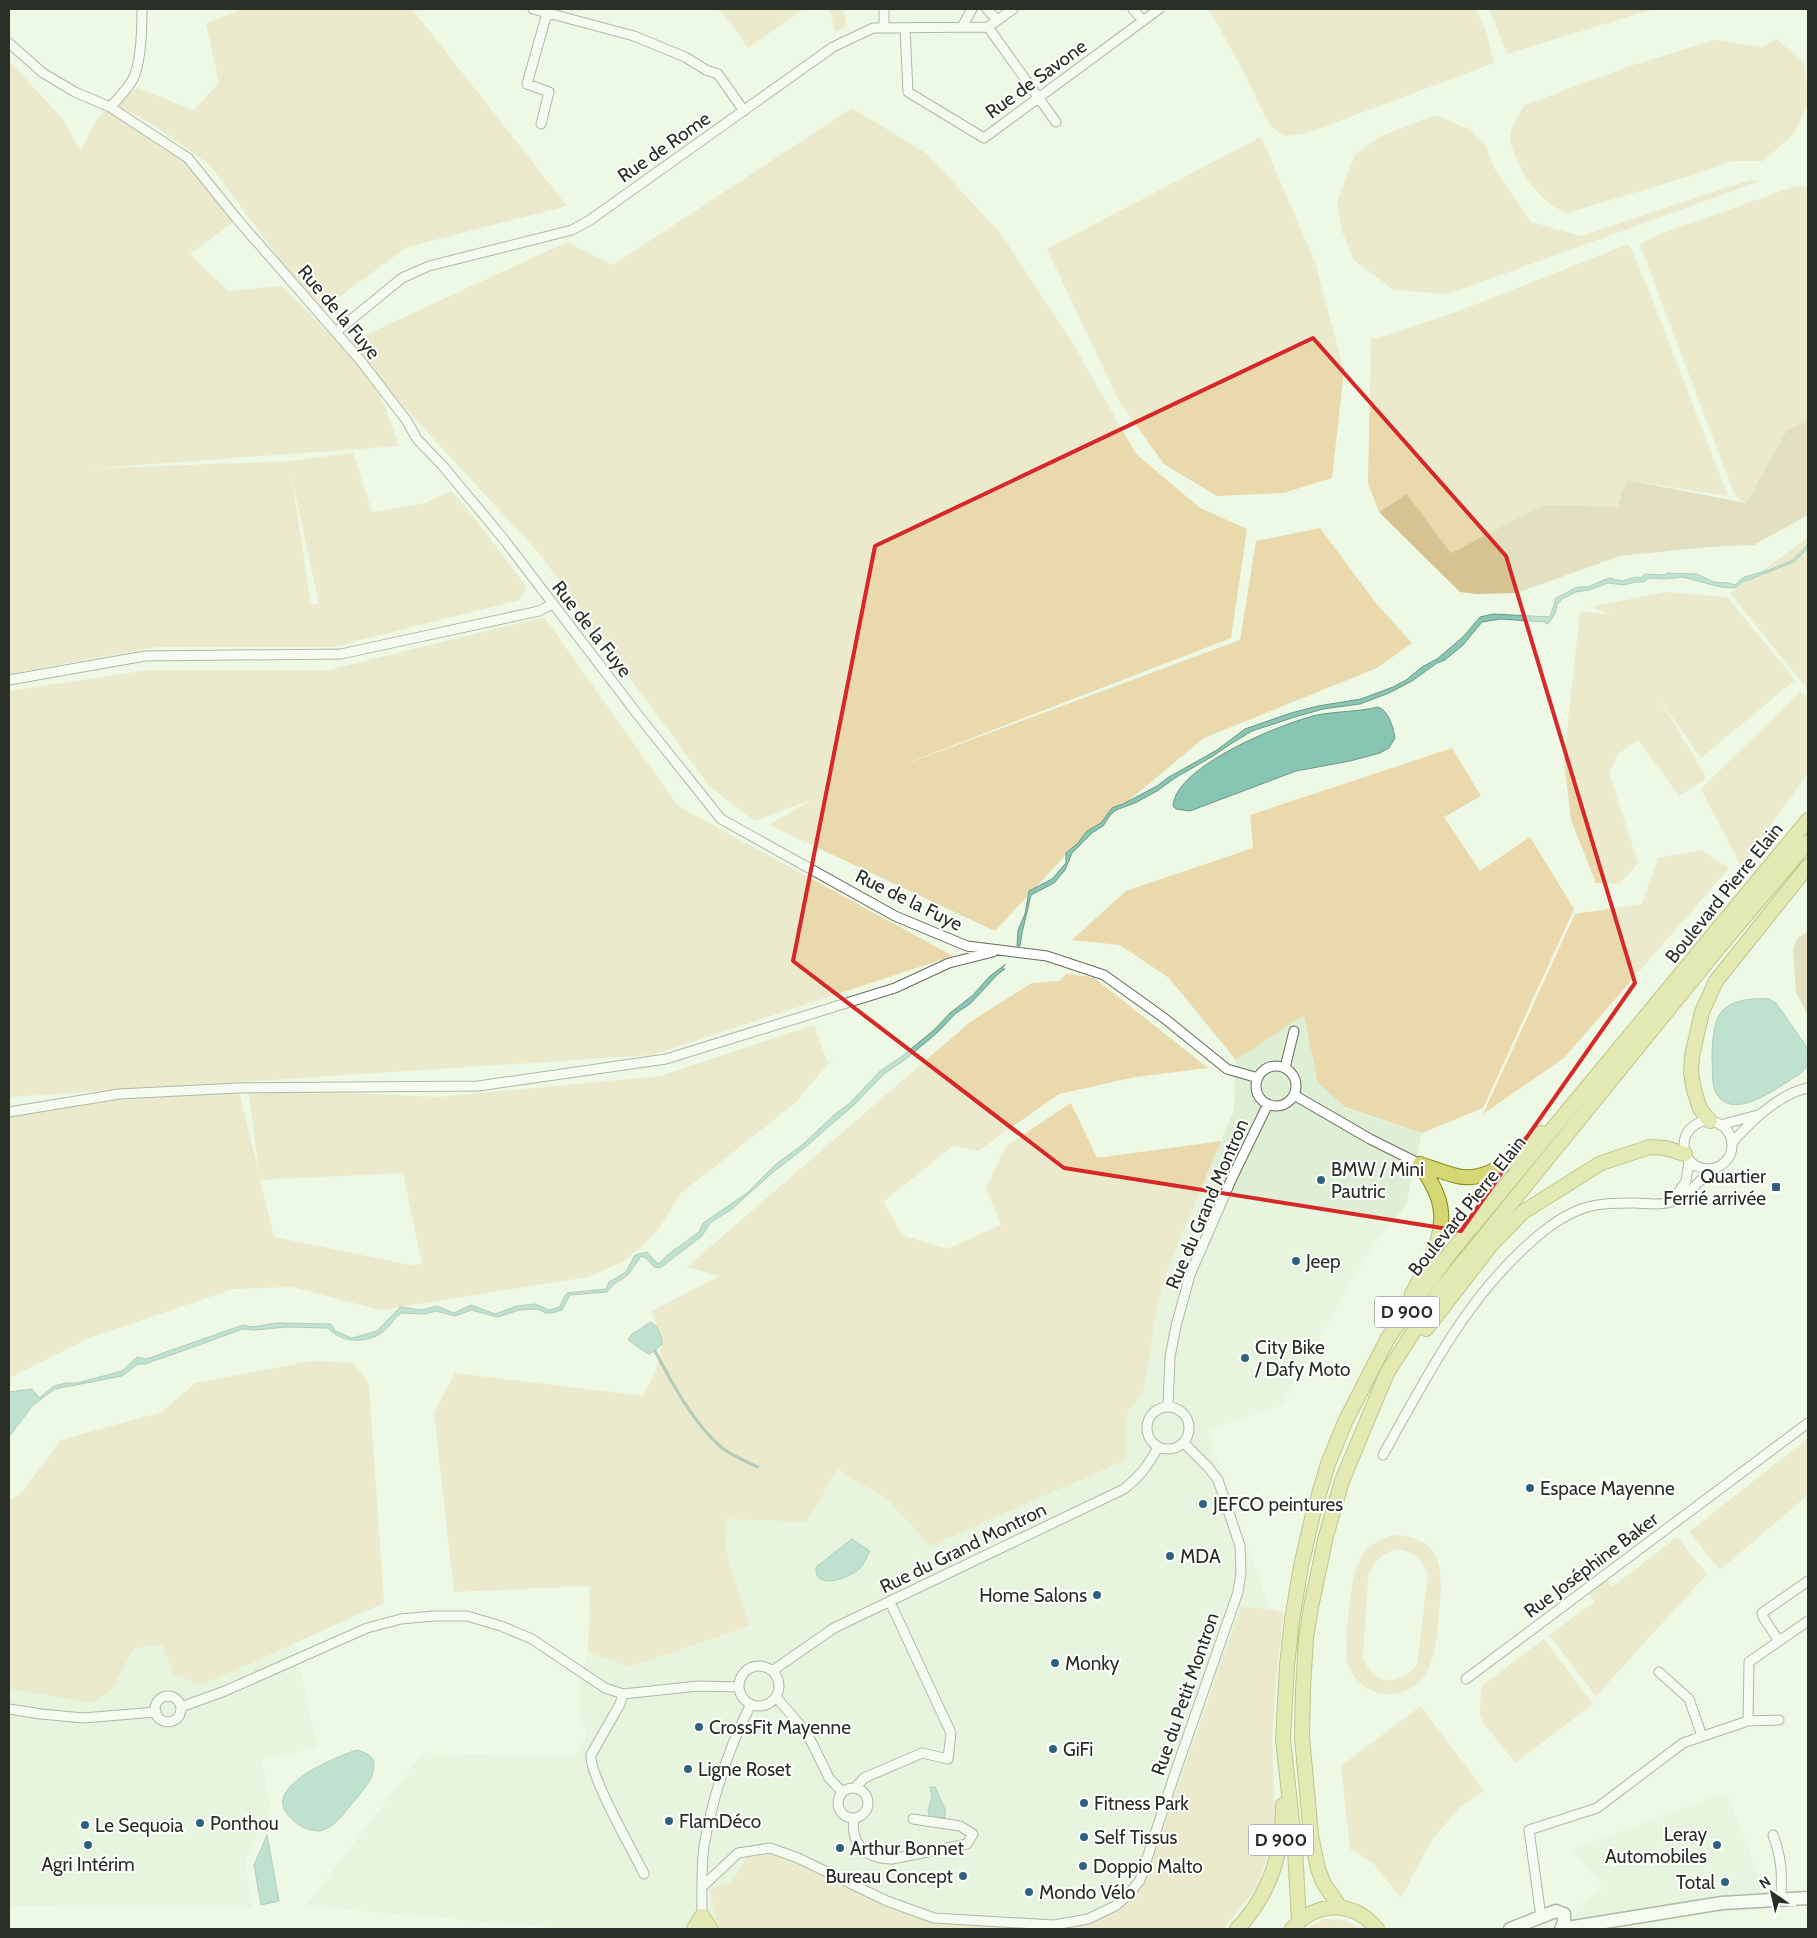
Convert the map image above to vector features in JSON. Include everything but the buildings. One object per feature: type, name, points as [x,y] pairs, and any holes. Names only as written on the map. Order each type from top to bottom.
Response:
[{"type":"main road","name":"Boulevard Pierre Elain","points":[[1295,1926],[1295,1849],[1283,1739],[1287,1666],[1301,1566],[1313,1514],[1328,1464],[1345,1422],[1388,1338],[1451,1252],[1808,820]]},
{"type":"main road","name":"Boulevard Pierre Elain","points":[[1340,1908],[1324,1884],[1318,1869],[1311,1835],[1302,1736],[1306,1638],[1326,1536],[1342,1481],[1387,1373],[1439,1292],[1712,954],[1808,842]]},
{"type":"main road","points":[[1715,1123],[1700,1108],[1694,1090],[1692,1073],[1692,1056],[1702,1012],[1716,981],[1808,866]]},
{"type":"main road","points":[[1420,1164],[1459,1176],[1484,1176],[1505,1164],[1571,1107]]},
{"type":"main road","points":[[1378,1394],[1453,1292],[1491,1245],[1523,1212],[1601,1162],[1650,1147],[1665,1148],[1688,1157]]},
{"type":"main road","points":[[1388,1338],[1435,1250],[1442,1227],[1442,1213],[1437,1196],[1420,1164]]},
{"type":"main road","name":"D 900","points":[[1237,1929],[1248,1919],[1258,1903],[1271,1877],[1280,1846],[1283,1818],[1283,1739]]},
{"type":"main road","points":[[1561,1929],[1722,1903],[1808,1898]]},
{"type":"main road","points":[[1295,1926],[1311,1913],[1318,1910],[1340,1908],[1356,1912],[1370,1920],[1377,1929]]},
{"type":"main road","points":[[1510,1929],[1556,1911],[1591,1925]]},
{"type":"main road","points":[[1561,1929],[1564,1923],[1564,1914]]},
{"type":"main road","points":[[694,1929],[702,1916],[711,1929]]},
{"type":"street","points":[[110,107],[124,93],[135,72],[142,9]]},
{"type":"street","points":[[532,9],[634,36],[685,57],[706,70],[718,74],[744,111]]},
{"type":"street","points":[[884,9],[884,28]]},
{"type":"street","points":[[962,28],[972,9]]},
{"type":"street","points":[[987,9],[998,20]]},
{"type":"street","points":[[1013,9],[988,28],[1056,122]]},
{"type":"street","points":[[1133,9],[1142,21]]},
{"type":"street","name":"Rue de Savone","points":[[904,28],[908,92],[984,138],[1159,9]]},
{"type":"street","points":[[541,124],[549,92],[527,84],[547,13]]},
{"type":"street","name":"Rue de Rome","points":[[336,332],[402,278],[429,266],[572,230],[590,220],[833,47],[873,28],[988,28]]},
{"type":"street","name":"Rue de la Fuye","points":[[9,43],[42,73],[75,92],[110,107],[188,158],[237,218],[336,332],[407,421],[417,439],[442,465],[502,537],[721,820],[895,916],[967,946],[1047,956],[1104,974],[1164,1018],[1227,1069],[1258,1078]]},
{"type":"street","points":[[9,680],[145,656],[341,654],[538,611],[552,604]]},
{"type":"street","points":[[9,1112],[119,1094],[238,1088],[478,1086],[666,1059],[895,988],[949,963],[998,950]]},
{"type":"street","points":[[1285,1068],[1294,1031]]},
{"type":"street","points":[[1272,1066],[1285,1068],[1294,1077],[1296,1089],[1294,1095],[1290,1100],[1280,1105],[1268,1104],[1263,1101],[1257,1090],[1258,1078],[1261,1073],[1272,1066]]},
{"type":"street","points":[[1732,1143],[1761,1114],[1792,1094],[1808,1088]]},
{"type":"street","points":[[1294,1095],[1370,1139],[1420,1164]]},
{"type":"street","name":"Rue du Grand Montron","points":[[1168,1407],[1170,1357],[1176,1326],[1190,1276],[1232,1178],[1268,1104]]},
{"type":"street","points":[[1672,1202],[1686,1181],[1688,1157],[1684,1140],[1691,1128],[1703,1122],[1715,1123],[1761,1114]]},
{"type":"street","points":[[1383,1455],[1442,1348],[1501,1270],[1540,1233],[1582,1209],[1603,1203],[1657,1205],[1672,1202],[1695,1186],[1712,1169],[1725,1163],[1729,1157],[1732,1143],[1730,1136],[1715,1123]]},
{"type":"street","points":[[1688,1157],[1700,1168],[1712,1169]]},
{"type":"street","points":[[1168,1407],[1179,1410],[1187,1419],[1189,1432],[1184,1443],[1171,1450],[1158,1447],[1148,1437],[1147,1423],[1155,1412],[1168,1407]]},
{"type":"street","name":"Rue Joséphine Baker","points":[[1466,1679],[1808,1423]]},
{"type":"street","name":"Rue du Petit Montron","points":[[702,1887],[738,1853],[770,1848],[798,1858],[888,1901],[934,1918],[1054,1925],[1088,1919],[1115,1906],[1130,1894],[1140,1880],[1238,1592],[1241,1572],[1240,1546],[1216,1476],[1184,1443]]},
{"type":"street","name":"Rue du Grand Montron","points":[[772,1671],[834,1628],[1124,1489],[1139,1477],[1148,1466],[1158,1447]]},
{"type":"street","points":[[1779,1641],[1762,1613],[1808,1581]]},
{"type":"street","points":[[855,1788],[864,1778],[922,1753],[948,1759],[951,1733],[890,1602]]},
{"type":"street","points":[[181,1708],[175,1698],[168,1696],[158,1701],[156,1712],[160,1718],[170,1722],[177,1718],[181,1708],[367,1628],[401,1619],[434,1616],[467,1616],[508,1629],[532,1639],[605,1688],[623,1694],[698,1686],[739,1687]]},
{"type":"street","points":[[1748,1721],[1749,1662],[1779,1641],[1807,1625]]},
{"type":"street","points":[[760,1666],[772,1671],[778,1680],[779,1686],[776,1697],[765,1705],[751,1704],[743,1697],[739,1687],[740,1681],[748,1670],[760,1666]]},
{"type":"street","points":[[1659,1672],[1689,1699],[1702,1736]]},
{"type":"street","points":[[623,1694],[620,1704],[591,1755],[590,1762],[644,1874]]},
{"type":"street","points":[[776,1697],[801,1726],[811,1741],[829,1778],[842,1792]]},
{"type":"street","points":[[702,1916],[704,1848],[722,1770],[751,1704]]},
{"type":"street","points":[[9,1709],[83,1718],[156,1712]]},
{"type":"street","points":[[1541,1917],[1529,1830],[1598,1808],[1683,1743],[1748,1721],[1778,1720]]},
{"type":"street","points":[[855,1788],[860,1789],[866,1796],[868,1806],[863,1814],[854,1818],[846,1817],[839,1810],[838,1801],[842,1792],[855,1788]]},
{"type":"street","points":[[854,1818],[852,1829],[856,1839],[869,1855],[880,1859],[892,1859],[967,1844],[973,1834],[960,1826],[913,1819]]},
{"type":"street","points":[[1773,1834],[1780,1853],[1782,1870],[1781,1899]]},
{"type":"highlighted area","points":[[1313,338],[1506,556],[1635,983],[1461,1231],[1064,1168],[793,961],[875,546]]},
{"type":"shaded area","points":[[243,9],[412,9],[567,206],[407,247],[319,312],[210,165],[154,125],[120,107],[188,158],[237,219],[190,254],[228,291],[282,286],[374,378],[399,446],[84,469],[289,461],[353,453],[372,512],[422,504],[451,491],[468,510],[526,586],[520,600],[333,647],[157,647],[9,674],[9,61],[62,118],[81,151],[98,117],[137,88],[194,110],[219,83],[206,23]],"holes":[[[291,473],[319,604],[311,604]]]},
{"type":"shaded area","points":[[718,9],[804,9],[748,48],[730,22]]},
{"type":"shaded area","points":[[830,9],[843,9],[847,26],[835,32]]},
{"type":"shaded area","points":[[1207,9],[1476,9],[1486,31],[1494,63],[1307,133],[1284,136],[1270,126],[1241,67],[1217,23]]},
{"type":"shaded area","points":[[1489,9],[1653,9],[1507,54]]},
{"type":"shaded area","points":[[1776,39],[1804,62],[1808,102],[1794,134],[1763,161],[1732,161],[1693,175],[1567,213],[1558,209],[1541,196],[1522,171],[1510,139],[1513,125],[1525,105],[1627,67],[1715,40],[1763,47]]},
{"type":"shaded area","points":[[852,108],[927,154],[1001,234],[1072,342],[1136,454],[1200,508],[1247,529],[1231,638],[884,772],[1240,640],[1256,541],[1320,528],[1375,602],[1412,643],[1377,668],[1204,738],[1074,846],[995,931],[769,825],[813,799],[755,821],[709,786],[539,553],[346,344],[567,242],[613,265]]},
{"type":"shaded area","points":[[1436,115],[1468,129],[1485,144],[1494,168],[1531,222],[1581,236],[1750,180],[1760,181],[1448,294],[1394,290],[1354,260],[1342,231],[1337,202],[1355,155],[1381,136]]},
{"type":"shaded area","points":[[1261,137],[1315,262],[1344,371],[1332,478],[1283,493],[1217,496],[1164,464],[1119,401],[1047,249]]},
{"type":"shaded area","points":[[1808,186],[1808,421],[1787,430],[1746,503],[1735,496],[1640,245],[1652,237],[1793,187]]},
{"type":"shaded area","points":[[1629,244],[1728,496],[1626,480],[1617,507],[1544,505],[1451,553],[1407,494],[1379,512],[1368,483],[1371,337],[1376,339],[1456,312]]},
{"type":"shaded area","points":[[1808,421],[1808,515],[1754,545],[1707,547],[1620,556],[1516,593],[1477,594],[1460,592],[1379,512],[1407,494],[1451,553],[1544,505],[1617,507],[1626,480],[1746,503],[1787,430]]},
{"type":"shaded area","points":[[1808,538],[1808,690],[1730,593]]},
{"type":"shaded area","points":[[1665,592],[1727,597],[1795,680],[1701,758],[1656,694],[1707,778],[1679,796],[1638,740],[1618,754],[1609,773],[1638,863],[1620,884],[1596,883],[1571,820],[1564,758],[1580,612],[1611,614],[1591,607]]},
{"type":"shaded area","points":[[544,617],[678,806],[953,956],[652,1055],[11,1097],[9,1090],[9,691],[149,670],[328,670]]},
{"type":"shaded area","points":[[1800,692],[1808,698],[1808,773],[1741,866],[1701,789]]},
{"type":"shaded area","points":[[1452,748],[1481,796],[1444,817],[1480,871],[1530,837],[1574,909],[1483,1108],[1422,1133],[1345,1107],[1318,1083],[1304,1015],[1236,1060],[1169,978],[1120,945],[1072,940],[1126,891],[1253,848],[1250,815]]},
{"type":"shaded area","points":[[1701,850],[1729,868],[1564,1058],[1483,1114],[1575,914],[1642,904],[1658,858]]},
{"type":"shaded area","points":[[1808,932],[1808,1016],[1796,992],[1793,949],[1798,937]]},
{"type":"shaded area","points":[[1066,974],[1093,977],[1208,1068],[1135,1077],[1059,1094],[978,1151],[953,1146],[883,1202],[902,1235],[947,1249],[1001,1225],[986,1188],[1006,1146],[1071,1103],[1097,1158],[1221,1141],[1167,1270],[1156,1312],[1145,1387],[1126,1415],[1126,1460],[930,1546],[887,1499],[837,1469],[807,1522],[727,1519],[725,1548],[750,1626],[629,1667],[588,1652],[590,1586],[454,1592],[434,1413],[455,1373],[643,1396],[655,1373],[662,1344],[652,1311],[720,1276],[687,1267],[970,1022],[1032,983],[1060,981]]},
{"type":"shaded area","points":[[1304,1014],[1345,1108],[1422,1133],[1406,1204],[1366,1256],[1282,1405],[1207,1430],[1270,1609],[1241,1608],[1145,1880],[1131,1899],[1096,1920],[1067,1929],[943,1924],[915,1917],[748,1856],[730,1883],[710,1889],[717,1927],[715,1929],[567,1929],[306,1906],[423,1753],[575,1756],[588,1734],[580,1718],[579,1683],[588,1652],[629,1667],[750,1627],[725,1548],[727,1519],[807,1522],[837,1469],[887,1499],[930,1546],[1126,1460],[1126,1415],[1145,1387],[1156,1312],[1167,1270],[1234,1110],[1236,1060]]},
{"type":"shaded area","points":[[814,1025],[827,1062],[834,1057],[794,1104],[681,1193],[656,1233],[623,1262],[588,1277],[381,1310],[292,1287],[233,1289],[89,1338],[9,1378],[9,1112],[119,1094],[238,1088],[259,1173],[248,1088],[439,1097],[660,1076]],"holes":[[[403,1173],[422,1264],[410,1265],[274,1237],[260,1180]]]},
{"type":"shaded area","points":[[312,1361],[353,1363],[369,1385],[384,1603],[202,1685],[174,1675],[162,1645],[134,1648],[111,1691],[92,1703],[9,1689],[9,1501],[23,1491],[61,1440],[162,1412],[195,1383]]},
{"type":"shaded area","points":[[1808,1438],[1808,1495],[1720,1570],[1689,1532]]},
{"type":"shaded area","points":[[1395,1535],[1424,1543],[1432,1550],[1437,1560],[1441,1584],[1436,1640],[1430,1666],[1424,1677],[1415,1685],[1404,1691],[1384,1694],[1374,1692],[1365,1687],[1357,1680],[1349,1667],[1347,1660],[1347,1636],[1349,1606],[1354,1577],[1361,1557],[1380,1540]],"holes":[[[1397,1549],[1408,1552],[1416,1557],[1423,1564],[1428,1574],[1417,1664],[1403,1677],[1387,1680],[1373,1673],[1363,1657],[1368,1577],[1375,1563],[1387,1553]]]},
{"type":"shaded area","points":[[1677,1537],[1707,1574],[1596,1696],[1549,1635],[1595,1602],[1588,1593],[1607,1579],[1612,1587]]},
{"type":"shaded area","points":[[1241,1607],[1270,1609],[1284,1613],[1276,1678],[1272,1740],[1275,1811],[1271,1846],[1257,1887],[1223,1929],[1067,1929],[1096,1920],[1131,1899],[1145,1880]]},
{"type":"shaded area","points":[[1544,1639],[1593,1704],[1515,1763],[1483,1722],[1480,1714],[1481,1687]]},
{"type":"shaded area","points":[[294,1644],[318,1748],[262,1759],[270,1808],[245,1860],[252,1907],[9,1906],[9,1689],[92,1703],[111,1691],[134,1648],[162,1645],[174,1675],[202,1685]]},
{"type":"shaded area","points":[[1421,1706],[1484,1791],[1460,1807],[1431,1841],[1401,1898],[1373,1863],[1350,1849],[1341,1766]]},
{"type":"shaded area","points":[[1727,1792],[1771,1909],[1707,1913],[1617,1929],[1571,1929],[1576,1907],[1604,1888],[1572,1849]]},
{"type":"shaded area","points":[[766,1852],[825,1876],[915,1917],[943,1924],[1044,1929],[719,1929],[717,1927],[710,1889],[730,1883],[748,1856]]},
{"type":"shaded area","points":[[1325,1919],[1344,1921],[1361,1929],[1307,1929]]},
{"type":"water","points":[[1808,544],[1808,548],[1794,562],[1743,582],[1735,588],[1720,587],[1683,577],[1650,578],[1643,582],[1624,585],[1608,583],[1589,590],[1576,592],[1562,599],[1548,624],[1544,622],[1501,619],[1482,622],[1463,645],[1445,660],[1389,693],[1360,704],[1323,709],[1252,731],[1157,791],[1111,814],[1103,826],[1092,833],[1072,853],[1065,870],[1054,883],[1031,895],[1020,946],[1017,946],[1018,930],[1025,914],[1029,891],[1052,879],[1066,863],[1066,853],[1078,843],[1087,831],[1101,823],[1112,808],[1157,786],[1169,777],[1217,750],[1245,729],[1291,713],[1318,706],[1361,699],[1393,687],[1437,659],[1463,637],[1480,617],[1493,614],[1550,617],[1556,598],[1577,587],[1587,587],[1609,578],[1622,581],[1636,577],[1641,578],[1645,574],[1697,574],[1714,582],[1735,585],[1744,577],[1769,570],[1793,560]]},
{"type":"water","points":[[1378,707],[1388,716],[1395,738],[1389,748],[1380,753],[1350,761],[1296,771],[1190,811],[1176,809],[1173,806],[1178,791],[1192,776],[1233,748],[1280,727],[1317,715]]},
{"type":"water","points":[[1006,964],[1001,969],[1005,969],[970,1004],[956,1013],[938,1032],[906,1059],[884,1074],[854,1105],[732,1209],[710,1223],[702,1236],[660,1268],[654,1267],[646,1258],[641,1256],[628,1275],[614,1284],[607,1292],[570,1295],[562,1310],[552,1313],[546,1313],[537,1309],[519,1310],[498,1317],[471,1310],[455,1316],[436,1311],[426,1314],[402,1313],[383,1332],[369,1339],[362,1340],[340,1337],[328,1328],[243,1329],[145,1364],[138,1364],[122,1376],[55,1389],[33,1405],[9,1437],[9,1392],[32,1389],[39,1398],[54,1386],[77,1383],[122,1371],[137,1357],[146,1359],[243,1325],[253,1327],[276,1323],[331,1324],[335,1331],[352,1338],[377,1331],[400,1307],[422,1310],[437,1306],[454,1313],[471,1305],[495,1314],[517,1306],[535,1304],[549,1310],[560,1307],[567,1293],[606,1289],[609,1282],[626,1272],[635,1255],[647,1252],[658,1264],[699,1232],[703,1223],[747,1193],[776,1164],[802,1145],[835,1114],[850,1103],[879,1072],[934,1030],[950,1013],[972,996],[990,976]]},
{"type":"water","points":[[1749,999],[1769,999],[1776,1003],[1806,1046],[1808,1053],[1807,1064],[1798,1075],[1751,1102],[1731,1104],[1723,1101],[1716,1093],[1713,1085],[1712,1048],[1713,1035],[1718,1018],[1724,1009],[1736,1002]]},
{"type":"water","points":[[651,1322],[659,1332],[662,1344],[655,1351],[648,1354],[628,1340],[632,1334]]},
{"type":"water","points":[[852,1539],[870,1551],[861,1567],[849,1576],[827,1581],[821,1579],[817,1575],[816,1567]]},
{"type":"water","points":[[357,1750],[372,1758],[374,1769],[371,1778],[349,1808],[334,1824],[320,1831],[305,1828],[295,1822],[283,1805],[285,1794],[293,1784],[319,1766]]},
{"type":"water","points":[[930,1787],[935,1787],[945,1809],[945,1818],[930,1817],[928,1811],[932,1797]]},
{"type":"water","points":[[267,1835],[279,1901],[261,1905],[254,1865]]},
{"type":"waterway","points":[[655,1351],[684,1402],[701,1426],[721,1447],[758,1467]]},
{"type":"place","name":"BMW / Mini Pautric","points":[[1321,1180]]},
{"type":"place","name":"Quartier Ferrié arrivée","points":[[1776,1187]]},
{"type":"place","name":"Jeep","points":[[1296,1261]]},
{"type":"place","name":"City Bike / Dafy Moto","points":[[1245,1358]]},
{"type":"place","name":"Espace Mayenne","points":[[1530,1488]]},
{"type":"place","name":"JEFCO peintures","points":[[1203,1504]]},
{"type":"place","name":"MDA","points":[[1170,1556]]},
{"type":"place","name":"Home Salons","points":[[1097,1595]]},
{"type":"place","name":"Monky","points":[[1055,1663]]},
{"type":"place","name":"CrossFit Mayenne","points":[[699,1727]]},
{"type":"place","name":"GiFi","points":[[1053,1749]]},
{"type":"place","name":"Ligne Roset","points":[[688,1769]]},
{"type":"place","name":"Fitness Park","points":[[1084,1803]]},
{"type":"place","name":"FlamDéco","points":[[669,1821]]},
{"type":"place","name":"Ponthou","points":[[200,1823]]},
{"type":"place","name":"Le Sequoia","points":[[85,1825]]},
{"type":"place","name":"Self Tissus","points":[[1084,1837]]},
{"type":"place","name":"Agri Intérim","points":[[88,1845]]},
{"type":"place","name":"Leray Automobiles","points":[[1717,1845]]},
{"type":"place","name":"Arthur Bonnet","points":[[840,1848]]},
{"type":"place","name":"Doppio Malto","points":[[1083,1866]]},
{"type":"place","name":"Bureau Concept","points":[[963,1876]]},
{"type":"place","name":"Total","points":[[1725,1882]]},
{"type":"place","name":"Mondo Vélo","points":[[1029,1892]]}]
